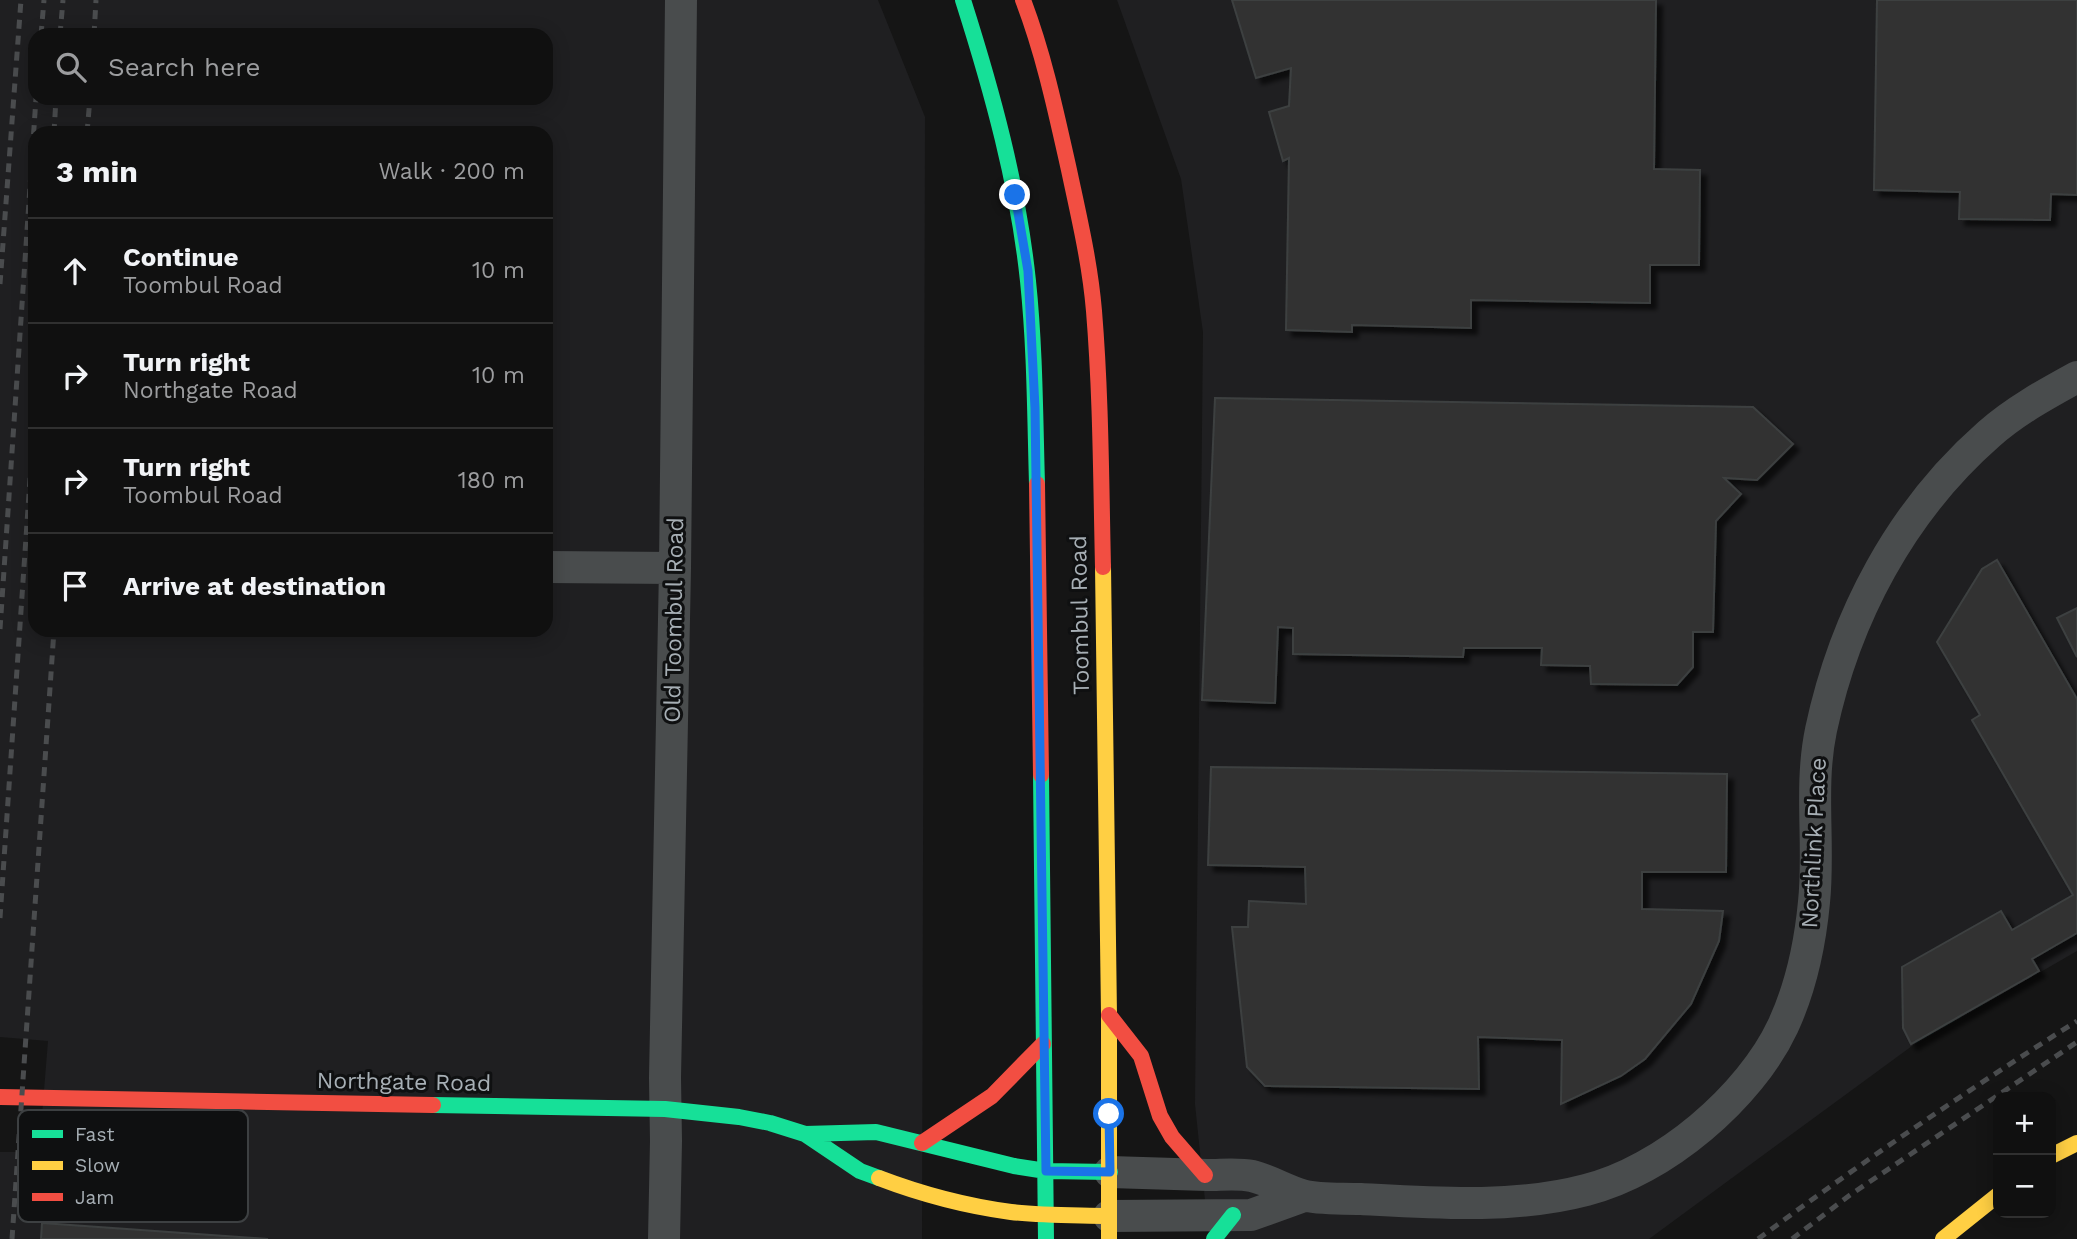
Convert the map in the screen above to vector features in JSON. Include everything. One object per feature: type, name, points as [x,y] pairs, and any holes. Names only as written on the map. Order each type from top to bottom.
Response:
[{"type":"main road","name":"Toombul Road","points":[[963,0],[999,121],[1028,271],[1035,396],[1038,527],[1046,1239]]},
{"type":"main road","name":"Toombul Road","points":[[1023,0],[1037,37],[1066,152],[1087,253],[1094,309],[1100,398],[1109,1015],[1109,1227]]},
{"type":"main road","points":[[1109,1015],[1141,1056],[1160,1116],[1172,1137],[1205,1175]]},
{"type":"main road","points":[[922,1143],[992,1096],[1043,1044]]},
{"type":"main road","name":"Northgate Road","points":[[0,1097],[665,1109],[739,1117],[805,1134],[860,1171],[907,1189],[995,1210],[1046,1214],[1109,1227]]},
{"type":"main road","name":"Northgate Road","points":[[805,1134],[876,1132],[1014,1166],[1046,1171],[1110,1172]]},
{"type":"main road","points":[[2053,1155],[2077,1143]]},
{"type":"main road","points":[[1943,1239],[1993,1199]]},
{"type":"main road","points":[[965,1204],[978,1227]]},
{"type":"street","name":"Old Toombul Road","points":[[664,1239],[681,0]]},
{"type":"street","name":"Northlink Place","points":[[1110,1172],[1252,1176],[1304,1196],[1500,1202],[1587,1190],[1640,1170],[1699,1130],[1733,1097],[1761,1062],[1782,1029],[1797,992],[1814,903],[1815,790],[1821,733],[1836,672],[1851,628],[1877,574],[1914,514],[1953,468],[1991,433],[2034,401],[2077,377]]},
{"type":"street","points":[[553,567],[675,568]]},
{"type":"street","name":"Northlink Place","points":[[1109,1227],[1224,1227],[1304,1196]]},
{"type":"shaded area","points":[[0,0],[878,0],[925,117],[922,1239],[0,1239],[0,1152],[18,1152],[18,1222],[248,1222],[248,1110],[42,1110],[48,1041],[0,1037]]},
{"type":"shaded area","points":[[1117,0],[2077,0],[2077,951],[1912,1046],[1649,1239],[1209,1239],[1195,1104],[1203,332],[1181,179]]},
{"type":"building","points":[[1232,0],[1656,0],[1654,169],[1700,170],[1699,265],[1650,265],[1650,303],[1471,300],[1471,328],[1352,325],[1352,332],[1286,330],[1289,158],[1283,161],[1269,112],[1289,106],[1291,68],[1256,78]]},
{"type":"building","points":[[1877,0],[2077,0],[2077,195],[2051,194],[2050,220],[1959,219],[1960,192],[1874,190]]},
{"type":"building","points":[[1215,398],[1753,407],[1793,444],[1757,480],[1724,478],[1741,494],[1716,521],[1713,632],[1693,632],[1693,667],[1677,685],[1591,684],[1590,666],[1541,665],[1542,648],[1464,648],[1463,657],[1293,654],[1293,628],[1278,627],[1275,703],[1202,700]]},
{"type":"building","points":[[1997,560],[2077,699],[2077,933],[2032,959],[2039,971],[1911,1044],[1903,1028],[1902,967],[2001,911],[2012,930],[2073,895],[1972,720],[1980,715],[1937,642],[1982,569]]},
{"type":"building","points":[[2077,608],[2077,657],[2057,618]]},
{"type":"building","points":[[1211,767],[1727,774],[1726,872],[1642,872],[1642,909],[1723,911],[1719,941],[1691,1004],[1645,1059],[1621,1076],[1561,1104],[1562,1040],[1478,1037],[1479,1089],[1265,1086],[1247,1067],[1232,927],[1248,927],[1249,901],[1306,904],[1305,867],[1208,865]]},
{"type":"building","points":[[42,1223],[268,1239],[41,1239]]},
{"type":"railway","points":[[0,284],[21,0]]},
{"type":"railway","points":[[42,28],[44,0]]},
{"type":"railway","points":[[61,28],[63,0]]},
{"type":"railway","points":[[94,28],[96,0]]},
{"type":"railway","points":[[34,126],[36,105]]},
{"type":"railway","points":[[54,126],[56,105]]},
{"type":"railway","points":[[88,126],[89,105]]},
{"type":"railway","points":[[0,629],[28,216]]},
{"type":"railway","points":[[0,918],[28,508]]},
{"type":"railway","points":[[21,1110],[54,637]]},
{"type":"railway","points":[[1758,1239],[1916,1127],[2077,1021]]},
{"type":"railway","points":[[1792,1239],[1850,1195],[2077,1042]]},
{"type":"railway","points":[[12,1239],[18,1152]]},
{"type":"traffic: fast","points":[[963,0],[1003,139],[1024,245],[1032,331],[1037,484]]},
{"type":"traffic: fast","points":[[1041,775],[1046,1239]]},
{"type":"traffic: fast","points":[[433,1105],[665,1109],[739,1117],[805,1134],[860,1171],[879,1178]]},
{"type":"traffic: fast","points":[[805,1134],[876,1132],[1014,1166],[1046,1171],[1110,1172]]},
{"type":"traffic: fast","points":[[1214,1239],[1233,1215]]},
{"type":"traffic: slow","points":[[1103,567],[1109,1239]]},
{"type":"traffic: slow","points":[[2053,1155],[2077,1143]]},
{"type":"traffic: slow","points":[[879,1178],[944,1199],[1011,1212],[1109,1216]]},
{"type":"traffic: slow","points":[[1943,1239],[1993,1199]]},
{"type":"traffic: jam","points":[[1023,0],[1054,105],[1090,275],[1098,375],[1103,567]]},
{"type":"traffic: jam","points":[[1037,484],[1041,775]]},
{"type":"traffic: jam","points":[[1109,1015],[1141,1056],[1160,1116],[1172,1137],[1205,1175]]},
{"type":"traffic: jam","points":[[922,1143],[992,1096],[1043,1044]]},
{"type":"traffic: jam","points":[[0,1097],[433,1105]]},
{"type":"route","points":[[1015,195],[1028,271],[1035,408],[1046,1171],[1110,1172],[1109,1114]]}]
